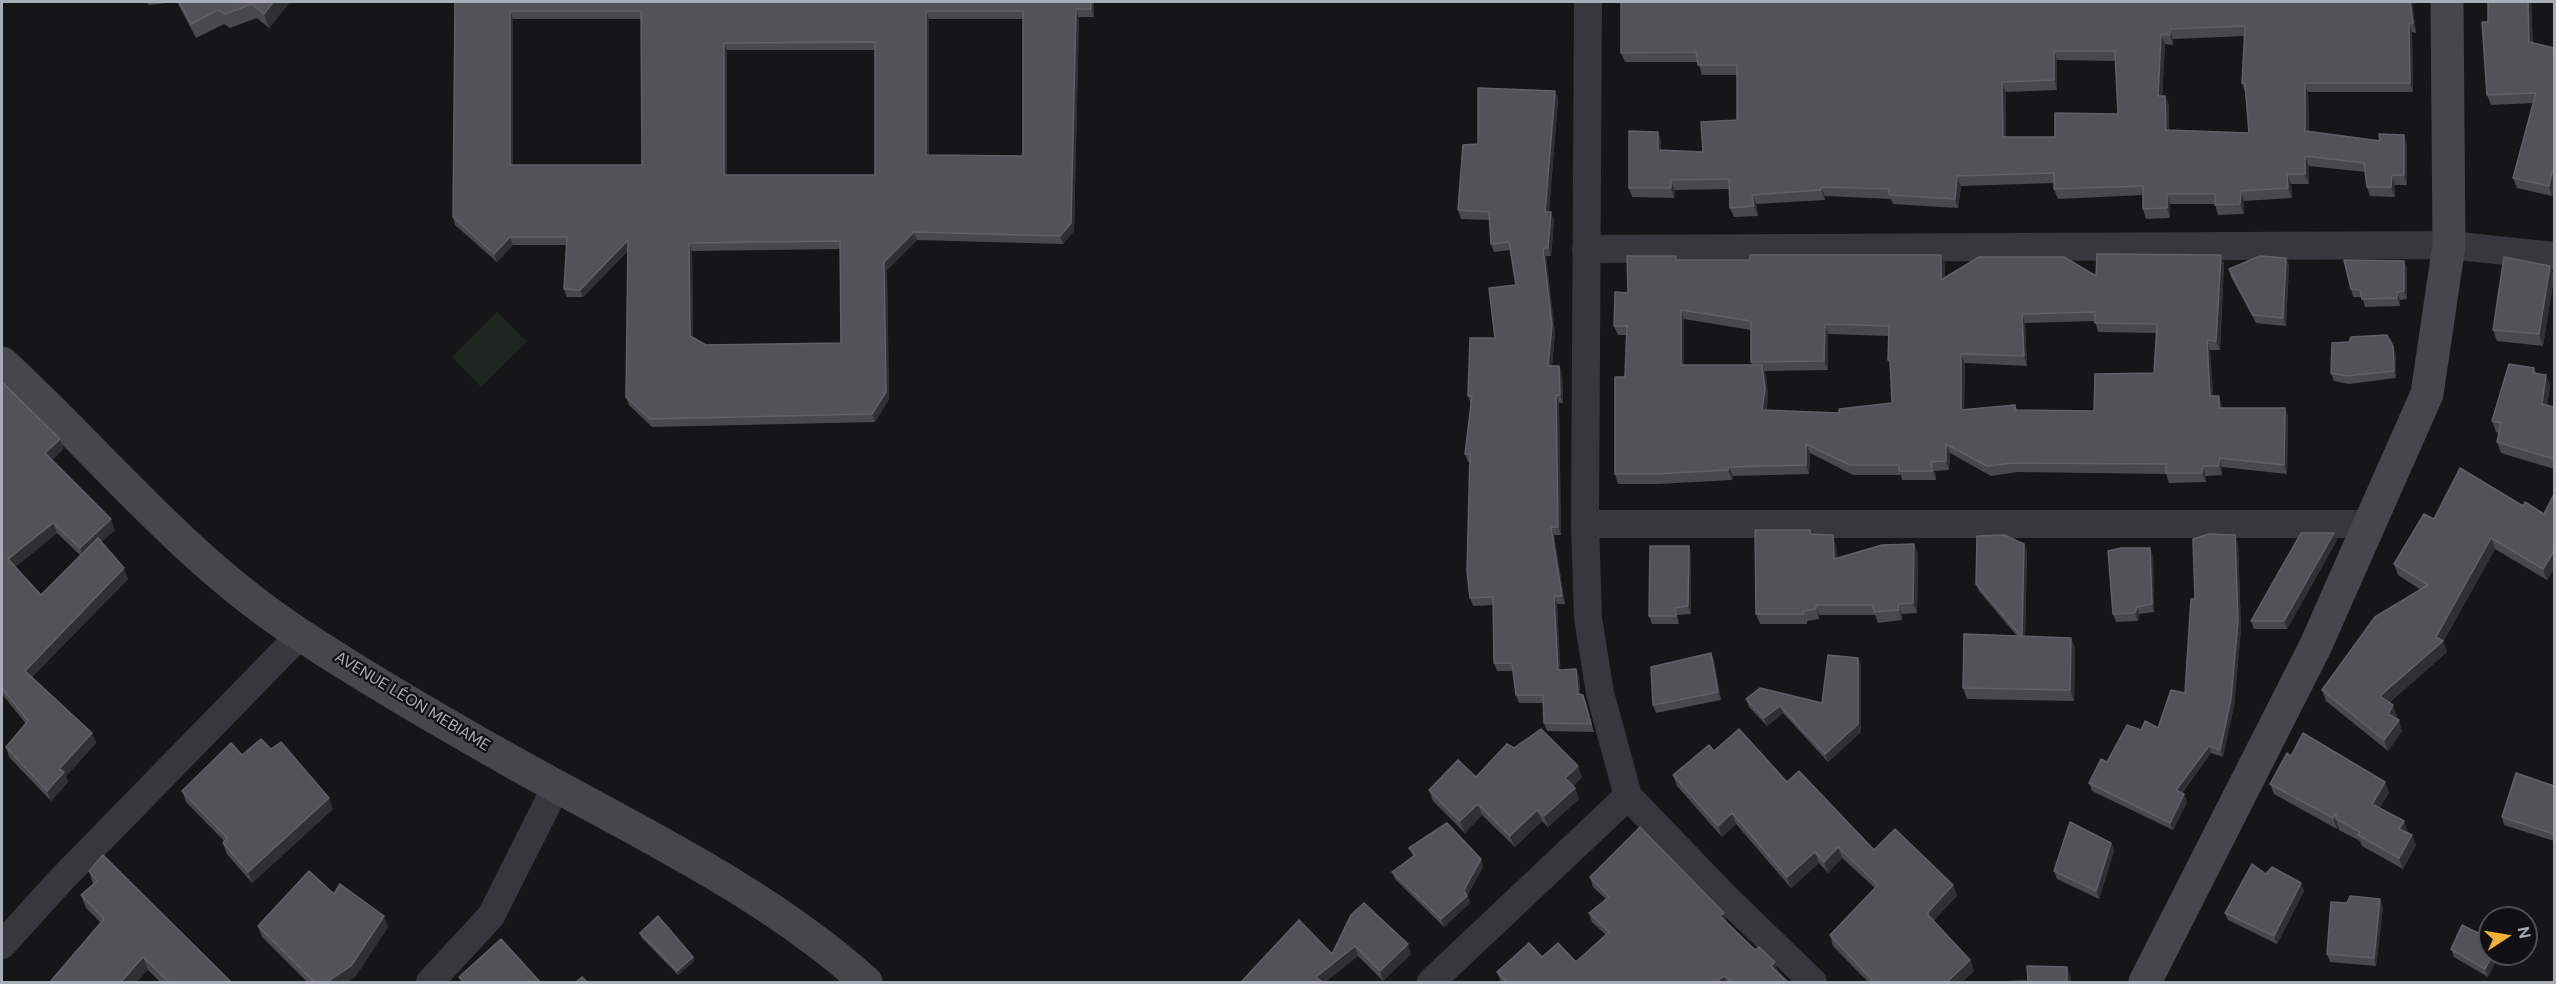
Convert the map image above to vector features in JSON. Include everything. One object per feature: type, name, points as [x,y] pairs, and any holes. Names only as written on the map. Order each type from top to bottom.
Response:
[{"type":"street","points":[[1588,2],[1585,524],[1590,628],[1600,693],[1628,796],[1724,896],[1813,982]]},
{"type":"street","points":[[2145,982],[2314,647],[2427,394],[2449,245],[2446,2]]},
{"type":"street","points":[[1586,249],[2449,245],[2554,256]]},
{"type":"street","name":"AVENUE LÉON MEBIAME","points":[[2,363],[60,416],[196,554],[262,610],[300,636],[517,765],[737,886],[833,952],[866,982]]},
{"type":"street","points":[[1585,524],[2369,524]]},
{"type":"street","points":[[2,945],[61,880],[300,636]]},
{"type":"street","points":[[430,982],[491,916],[557,785]]},
{"type":"street","points":[[1431,982],[1628,796]]},
{"type":"shaded area","points":[[497,312],[527,342],[481,387],[452,357]]},
{"type":"building","points":[[179,2],[273,2],[264,14],[252,4],[225,14],[218,10],[191,24]]},
{"type":"building","points":[[455,2],[1091,2],[1091,9],[1076,9],[1071,223],[1060,236],[914,232],[884,262],[886,392],[872,414],[650,419],[626,397],[628,240],[580,290],[564,289],[567,237],[510,237],[494,254],[453,217]],"holes":[[[510,11],[641,11],[642,165],[510,165]],[[926,11],[1023,11],[1023,156],[926,155]],[[875,42],[875,175],[724,175],[724,43]],[[840,241],[841,343],[706,345],[690,336],[689,243]]]},
{"type":"building","points":[[1621,2],[2410,2],[2413,23],[2409,23],[2410,83],[2305,83],[2305,131],[2380,141],[2379,134],[2404,135],[2404,175],[2392,175],[2391,187],[2367,187],[2364,163],[2305,156],[2305,174],[2287,174],[2288,188],[2241,191],[2240,204],[2215,205],[2215,194],[2167,194],[2167,208],[2143,209],[2143,186],[2054,189],[2054,173],[1957,176],[1955,199],[1889,195],[1889,189],[1821,187],[1821,190],[1752,195],[1754,206],[1730,208],[1729,179],[1671,180],[1671,188],[1629,188],[1629,131],[1658,132],[1658,150],[1703,152],[1701,122],[1737,120],[1737,65],[1698,65],[1696,52],[1621,53]],"holes":[[[2245,26],[2242,83],[2245,83],[2249,133],[2166,130],[2165,96],[2158,96],[2161,34],[2170,35],[2170,29]],[[2054,51],[2115,51],[2118,114],[2055,113],[2055,137],[2003,137],[2002,82],[2054,80]]]},
{"type":"building","points":[[2488,2],[2528,2],[2529,42],[2554,48],[2554,173],[2552,172],[2549,186],[2513,178],[2536,93],[2487,95],[2482,22],[2488,22]]},
{"type":"building","points":[[1478,88],[1555,91],[1545,212],[1551,212],[1548,248],[1543,248],[1552,325],[1548,366],[1559,366],[1560,395],[1556,395],[1558,527],[1551,527],[1562,596],[1554,596],[1558,670],[1576,669],[1578,694],[1583,695],[1591,724],[1544,723],[1543,695],[1516,695],[1512,663],[1494,663],[1493,597],[1470,598],[1467,571],[1470,454],[1465,454],[1472,396],[1468,396],[1470,338],[1495,338],[1489,288],[1516,285],[1509,242],[1491,244],[1489,212],[1458,210],[1463,145],[1478,144]]},
{"type":"building","points":[[2097,254],[2221,255],[2216,341],[2207,340],[2210,396],[2219,396],[2219,408],[2285,408],[2284,465],[2219,458],[2219,466],[2203,466],[2202,473],[2166,473],[2166,464],[2014,463],[1987,466],[1946,444],[1946,461],[1931,462],[1933,471],[1899,471],[1899,465],[1850,465],[1806,444],[1806,465],[1729,467],[1728,470],[1655,474],[1615,474],[1615,377],[1625,377],[1627,326],[1614,326],[1615,292],[1628,293],[1627,256],[1676,256],[1676,260],[1750,260],[1750,255],[1941,255],[1941,280],[1979,257],[2064,257],[2096,276]],"holes":[[[1681,310],[1751,321],[1751,362],[1824,361],[1825,324],[1889,326],[1888,360],[1890,360],[1892,403],[1839,409],[1839,413],[1762,410],[1765,389],[1762,365],[1681,365]],[[2095,312],[2095,323],[2157,324],[2154,373],[2095,374],[2094,411],[2015,410],[2015,405],[1961,410],[1961,354],[2024,356],[2022,314]]]},
{"type":"building","points":[[2260,256],[2286,258],[2283,318],[2253,315],[2229,269]]},
{"type":"building","points":[[2504,257],[2550,266],[2539,334],[2493,330]]},
{"type":"building","points":[[2344,260],[2404,261],[2404,291],[2397,292],[2397,298],[2362,299],[2360,290],[2351,289]]},
{"type":"building","points":[[2387,335],[2393,346],[2394,371],[2346,376],[2331,373],[2332,343],[2349,342],[2351,337]]},
{"type":"building","points":[[2509,364],[2534,368],[2533,373],[2546,375],[2542,404],[2554,407],[2554,459],[2497,442],[2501,423],[2492,421]]},
{"type":"building","points":[[3,383],[60,439],[45,453],[111,519],[80,548],[53,523],[8,559],[41,595],[98,538],[124,568],[25,671],[92,733],[59,769],[64,772],[47,791],[6,747],[28,721],[2,688]]},
{"type":"building","points":[[2460,468],[2523,506],[2525,502],[2544,514],[2554,494],[2554,551],[2543,569],[2491,538],[2436,637],[2443,641],[2380,696],[2393,705],[2388,714],[2399,720],[2384,740],[2322,690],[2375,617],[2428,585],[2394,564],[2424,514],[2434,519]]},
{"type":"building","points":[[1755,530],[1810,530],[1810,534],[1833,535],[1834,559],[1882,545],[1914,544],[1913,603],[1898,604],[1899,610],[1874,612],[1873,605],[1816,605],[1816,609],[1803,611],[1804,614],[1756,614]]},
{"type":"building","points":[[2301,533],[2334,533],[2284,621],[2251,621]]},
{"type":"building","points":[[2209,534],[2235,535],[2238,621],[2231,699],[2220,750],[2209,746],[2176,790],[2184,794],[2170,823],[2089,783],[2101,759],[2107,762],[2127,725],[2141,730],[2145,721],[2158,728],[2171,690],[2185,693],[2191,599],[2195,599],[2193,539]]},
{"type":"building","points":[[2004,535],[2024,544],[2022,636],[1976,584],[1977,536]]},
{"type":"building","points":[[1650,546],[1689,546],[1688,606],[1675,608],[1676,616],[1649,616]]},
{"type":"building","points":[[2121,548],[2150,548],[2152,604],[2137,607],[2135,613],[2113,614],[2108,551]]},
{"type":"building","points":[[1964,634],[2071,638],[2070,690],[1963,688]]},
{"type":"building","points":[[1711,653],[1718,692],[1653,705],[1651,667]]},
{"type":"building","points":[[1828,655],[1858,658],[1858,724],[1825,754],[1780,706],[1764,718],[1746,699],[1760,688],[1822,703]]},
{"type":"building","points":[[1541,729],[1578,766],[1565,778],[1575,788],[1544,816],[1537,810],[1510,836],[1478,804],[1460,821],[1429,790],[1458,760],[1476,777],[1507,744],[1514,748]]},
{"type":"building","points":[[1739,729],[1787,782],[1799,771],[1874,850],[1895,829],[1953,885],[1928,912],[1928,915],[1970,960],[1947,982],[1869,982],[1872,980],[1830,935],[1878,885],[1838,847],[1824,862],[1815,852],[1787,877],[1732,813],[1718,826],[1673,775],[1709,745],[1714,751]]},
{"type":"building","points":[[2303,733],[2385,782],[2372,804],[2404,821],[2399,829],[2412,835],[2399,858],[2358,835],[2360,832],[2336,819],[2336,813],[2333,818],[2270,784],[2287,753],[2291,756]]},
{"type":"building","points":[[261,739],[271,749],[281,742],[329,798],[248,872],[223,843],[227,838],[182,791],[231,743],[242,755]]},
{"type":"building","points":[[2516,773],[2554,786],[2554,834],[2502,817]]},
{"type":"building","points":[[2070,822],[2111,843],[2096,891],[2054,871]]},
{"type":"building","points":[[1447,823],[1481,859],[1464,890],[1467,896],[1441,919],[1392,872],[1415,855],[1409,848]]},
{"type":"building","points":[[1640,827],[1724,913],[1720,916],[1755,950],[1759,947],[1775,962],[1771,966],[1788,982],[1732,982],[1724,976],[1716,982],[1507,982],[1497,972],[1529,943],[1542,957],[1558,943],[1576,962],[1609,932],[1589,913],[1609,897],[1590,877]]},
{"type":"building","points":[[103,855],[231,982],[169,982],[143,957],[121,982],[50,982],[104,919],[81,895],[97,881],[89,871]]},
{"type":"building","points":[[2252,864],[2266,874],[2272,867],[2301,883],[2274,936],[2225,913]]},
{"type":"building","points":[[309,871],[334,894],[340,884],[384,916],[351,966],[327,982],[314,982],[258,926]]},
{"type":"building","points":[[2350,896],[2380,899],[2374,958],[2327,954],[2331,902],[2347,903]]},
{"type":"building","points":[[1364,903],[1408,944],[1380,971],[1355,946],[1316,977],[1322,982],[1242,981],[1299,920],[1332,954],[1351,915]]},
{"type":"building","points":[[658,916],[693,957],[677,971],[640,933]]},
{"type":"building","points":[[2462,925],[2478,933],[2478,965],[2451,949]]},
{"type":"building","points":[[501,939],[540,982],[463,982],[459,977]]},
{"type":"building","points":[[2027,966],[2067,967],[2067,982],[2001,982],[2028,981]]},
{"type":"building","points":[[582,977],[587,982],[576,982]]}]
